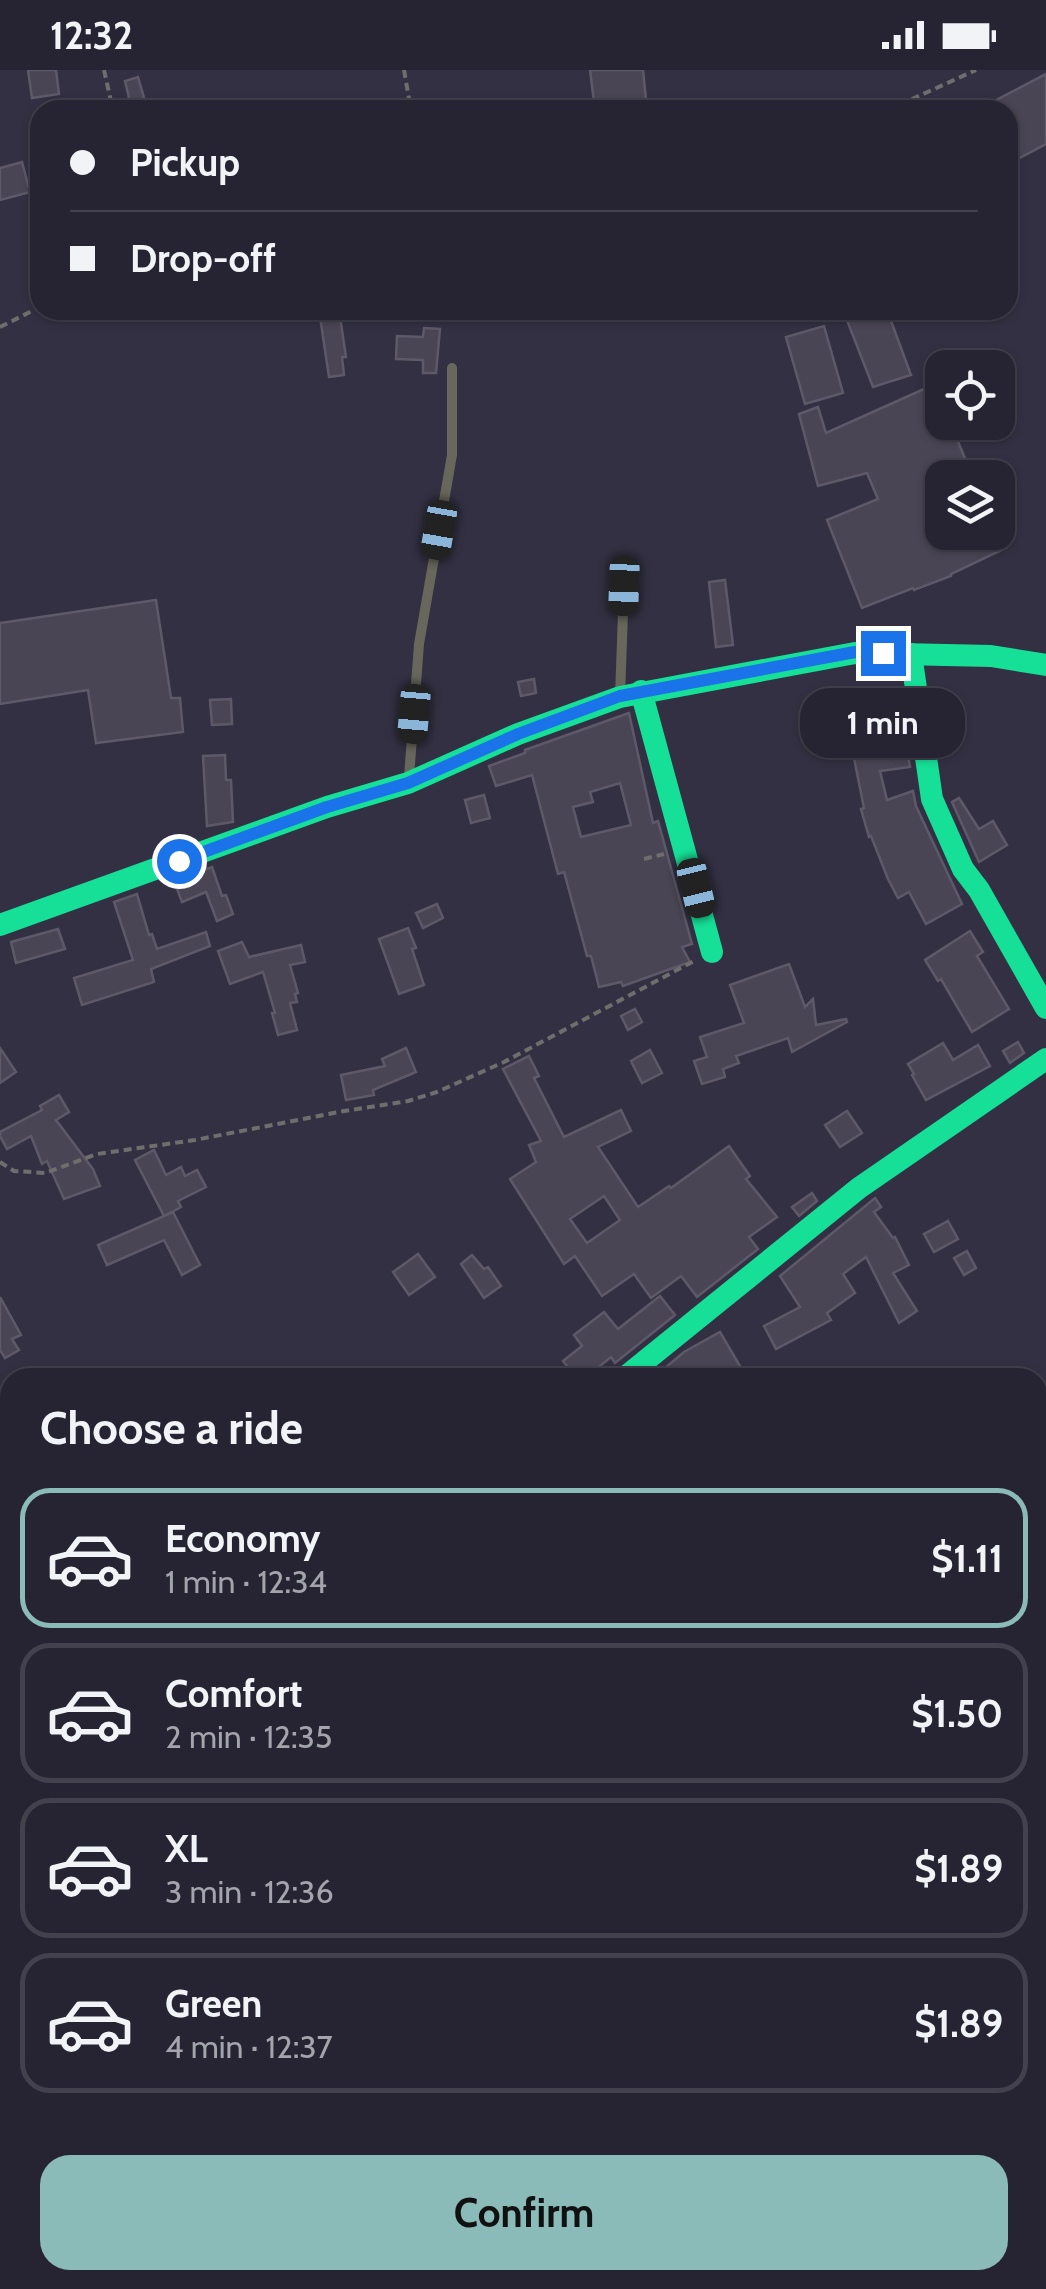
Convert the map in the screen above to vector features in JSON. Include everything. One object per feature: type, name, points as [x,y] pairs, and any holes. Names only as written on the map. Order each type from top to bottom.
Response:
[{"type":"street","points":[[0,926],[310,813],[408,783],[518,734],[630,694],[855,652],[991,656],[1046,665]]},
{"type":"street","points":[[911,654],[932,799],[964,868],[1046,1008]]},
{"type":"street","points":[[630,694],[712,952]]},
{"type":"street","points":[[636,1368],[859,1188],[1046,1059]]},
{"type":"lane","points":[[408,783],[420,644],[452,454],[452,368]]},
{"type":"lane","points":[[624,586],[630,694]]},
{"type":"path","points":[[104,70],[110,100]]},
{"type":"path","points":[[404,70],[409,100]]},
{"type":"path","points":[[910,100],[976,70]]},
{"type":"path","points":[[0,328],[30,312]]},
{"type":"path","points":[[0,1162],[14,1171],[45,1173],[97,1154],[408,1101],[504,1062],[712,952]]},
{"type":"building","points":[[28,70],[56,70],[59,94],[32,98]]},
{"type":"building","points":[[590,70],[643,70],[646,100],[594,100]]},
{"type":"building","points":[[1046,74],[1046,144],[1018,159],[1018,100],[996,100]]},
{"type":"building","points":[[138,77],[144,98],[130,100],[125,81]]},
{"type":"building","points":[[22,162],[30,192],[0,200],[0,168]]},
{"type":"building","points":[[320,320],[340,320],[346,357],[342,357],[344,375],[329,377]]},
{"type":"building","points":[[847,320],[891,320],[911,375],[873,387]]},
{"type":"building","points":[[824,326],[843,393],[805,404],[786,337]]},
{"type":"building","points":[[424,328],[440,329],[436,373],[423,373],[423,360],[396,359],[397,336],[423,337]]},
{"type":"building","points":[[925,389],[925,440],[957,440],[966,460],[925,460],[925,550],[1002,550],[951,576],[862,608],[827,520],[878,499],[867,473],[818,486],[799,414],[818,407],[826,433]]},
{"type":"building","points":[[725,580],[733,645],[716,647],[709,582]]},
{"type":"building","points":[[156,600],[171,698],[180,698],[183,732],[96,743],[88,690],[0,704],[0,623]]},
{"type":"building","points":[[534,679],[536,693],[521,696],[518,682]]},
{"type":"building","points":[[231,699],[232,724],[212,725],[210,700]]},
{"type":"building","points":[[875,706],[884,746],[906,743],[910,767],[880,771],[887,800],[913,791],[916,806],[962,904],[926,924],[909,892],[898,898],[869,837],[861,809],[864,808],[845,713]]},
{"type":"building","points":[[629,713],[653,823],[658,821],[692,944],[682,947],[690,962],[623,986],[621,982],[599,987],[564,872],[558,874],[532,775],[496,786],[489,766]],"holes":[[[620,783],[631,825],[581,837],[573,807],[593,802],[590,792]]]},
{"type":"building","points":[[225,755],[233,822],[207,826],[203,756]]},
{"type":"building","points":[[484,795],[490,818],[471,823],[465,800]]},
{"type":"building","points":[[959,798],[979,829],[993,821],[1007,845],[979,862],[952,802]]},
{"type":"building","points":[[212,867],[233,914],[217,921],[206,892],[182,902],[174,881]]},
{"type":"building","points":[[137,894],[157,949],[206,932],[210,946],[151,969],[154,982],[82,1005],[74,978],[133,960],[114,902]]},
{"type":"building","points":[[437,904],[443,918],[423,928],[416,913]]},
{"type":"building","points":[[408,928],[424,985],[399,994],[379,939]]},
{"type":"building","points":[[58,929],[65,949],[16,963],[11,942]]},
{"type":"building","points":[[970,931],[983,952],[977,956],[1009,1009],[972,1032],[941,979],[938,981],[925,960]]},
{"type":"building","points":[[242,942],[249,957],[301,945],[305,962],[290,965],[298,993],[297,1002],[290,1003],[297,1030],[278,1035],[263,972],[230,984],[218,951]]},
{"type":"building","points":[[789,964],[805,1007],[813,999],[816,1025],[846,1019],[847,1022],[792,1052],[788,1038],[736,1056],[739,1063],[723,1069],[725,1077],[702,1084],[694,1061],[707,1057],[700,1037],[744,1023],[730,985]]},
{"type":"building","points":[[635,1009],[642,1022],[628,1030],[621,1016]]},
{"type":"building","points":[[1018,1042],[1024,1053],[1010,1063],[1003,1051]]},
{"type":"building","points":[[943,1043],[953,1060],[978,1045],[990,1066],[926,1100],[908,1064]]},
{"type":"building","points":[[0,1048],[16,1072],[0,1083]]},
{"type":"building","points":[[406,1048],[416,1072],[373,1090],[374,1095],[346,1100],[341,1075],[385,1066],[382,1059]]},
{"type":"building","points":[[650,1050],[662,1073],[642,1083],[631,1061]]},
{"type":"building","points":[[529,1056],[539,1076],[534,1078],[564,1137],[621,1110],[631,1131],[598,1147],[638,1207],[729,1146],[750,1176],[746,1179],[777,1217],[749,1237],[758,1249],[697,1297],[681,1276],[651,1298],[634,1274],[602,1296],[575,1256],[564,1264],[510,1179],[536,1162],[529,1145],[541,1141],[503,1069]],"holes":[[[604,1196],[620,1220],[587,1243],[570,1219]]]},
{"type":"building","points":[[59,1095],[69,1112],[56,1120],[93,1169],[100,1186],[64,1199],[47,1161],[42,1164],[31,1136],[7,1149],[0,1136],[0,1132],[42,1110],[40,1106]]},
{"type":"building","points":[[847,1111],[862,1133],[840,1147],[825,1125]]},
{"type":"building","points":[[154,1150],[166,1175],[181,1167],[185,1176],[197,1170],[206,1187],[178,1201],[181,1207],[164,1216],[135,1160]]},
{"type":"building","points":[[812,1193],[817,1201],[799,1216],[792,1207]]},
{"type":"building","points":[[875,1198],[881,1207],[874,1212],[895,1237],[909,1265],[893,1273],[917,1311],[899,1323],[866,1257],[843,1274],[855,1293],[827,1313],[831,1320],[776,1349],[764,1326],[800,1307],[780,1276]]},
{"type":"building","points":[[173,1212],[200,1265],[182,1275],[164,1240],[107,1265],[98,1245]]},
{"type":"building","points":[[948,1221],[958,1239],[934,1252],[924,1234]]},
{"type":"building","points":[[967,1251],[976,1268],[964,1275],[954,1258]]},
{"type":"building","points":[[418,1254],[435,1277],[409,1295],[393,1272]]},
{"type":"building","points":[[472,1255],[484,1269],[488,1267],[501,1286],[484,1298],[461,1264]]},
{"type":"building","points":[[660,1296],[675,1315],[615,1363],[611,1357],[597,1368],[564,1368],[563,1361],[582,1346],[574,1335],[604,1312],[618,1329]]},
{"type":"building","points":[[0,1297],[21,1335],[12,1339],[19,1350],[5,1358],[0,1350]]},
{"type":"building","points":[[720,1332],[741,1368],[665,1368]]},
{"type":"traffic: fast","points":[[0,925],[327,807],[408,783],[518,734],[620,697],[855,653],[991,656],[1046,665]]},
{"type":"traffic: fast","points":[[911,654],[932,799],[963,869],[1046,1008]]},
{"type":"traffic: fast","points":[[641,691],[712,952]]},
{"type":"traffic: fast","points":[[636,1368],[859,1188],[1046,1059]]},
{"type":"route","points":[[179,861],[327,807],[408,783],[518,734],[620,696],[855,652],[883,653]]}]
